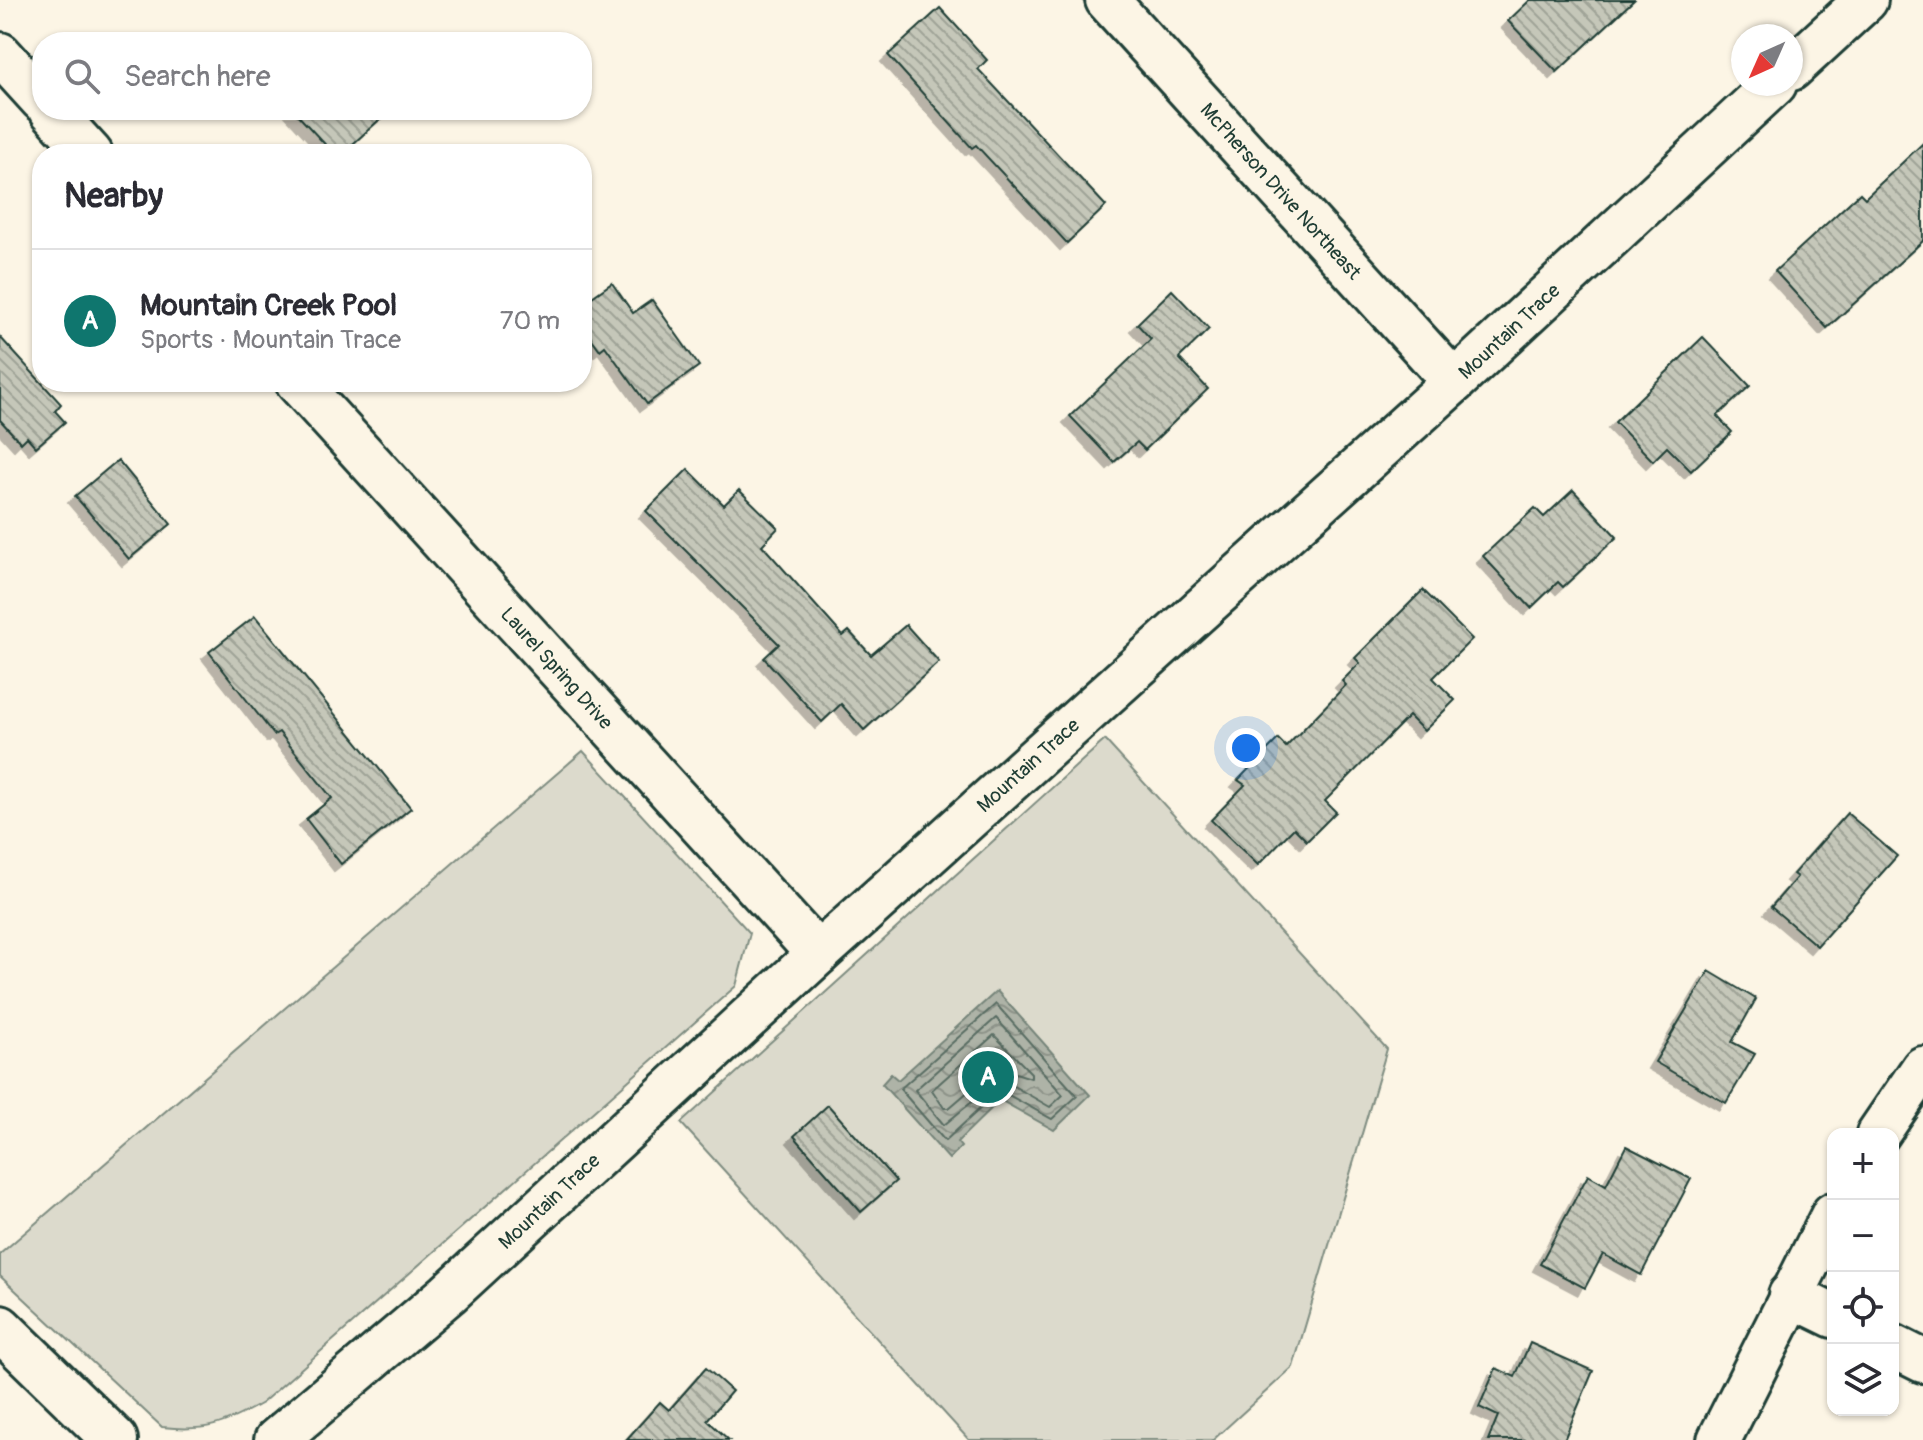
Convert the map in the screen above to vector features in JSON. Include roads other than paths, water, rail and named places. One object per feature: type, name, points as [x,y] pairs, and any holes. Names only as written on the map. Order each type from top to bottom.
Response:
[{"type":"main road","points":[[0,1328],[115,1440]]},
{"type":"street","name":"McPherson Drive Northeast","points":[[1107,0],[1454,382]]},
{"type":"street","points":[[1803,58],[1866,0]]},
{"type":"street","points":[[0,54],[32,89]]},
{"type":"street","name":"Mountain Trace","points":[[276,1440],[448,1294],[818,954],[1454,382],[1762,96]]},
{"type":"street","points":[[60,120],[82,144]]},
{"type":"street","name":"Laurel Spring Drive","points":[[306,392],[818,954]]},
{"type":"street","points":[[1882,1128],[1923,1068]]},
{"type":"street","points":[[1719,1440],[1827,1225]]},
{"type":"street","points":[[1790,1295],[1827,1313]]},
{"type":"street","points":[[1899,1349],[1923,1361]]},
{"type":"water","points":[[997,991],[1090,1095],[1054,1130],[1000,1100],[957,1142],[961,1147],[949,1159],[882,1084],[891,1074],[898,1080]]},
{"type":"place","name":"Mountain Creek Pool","points":[[988,1077]]}]
